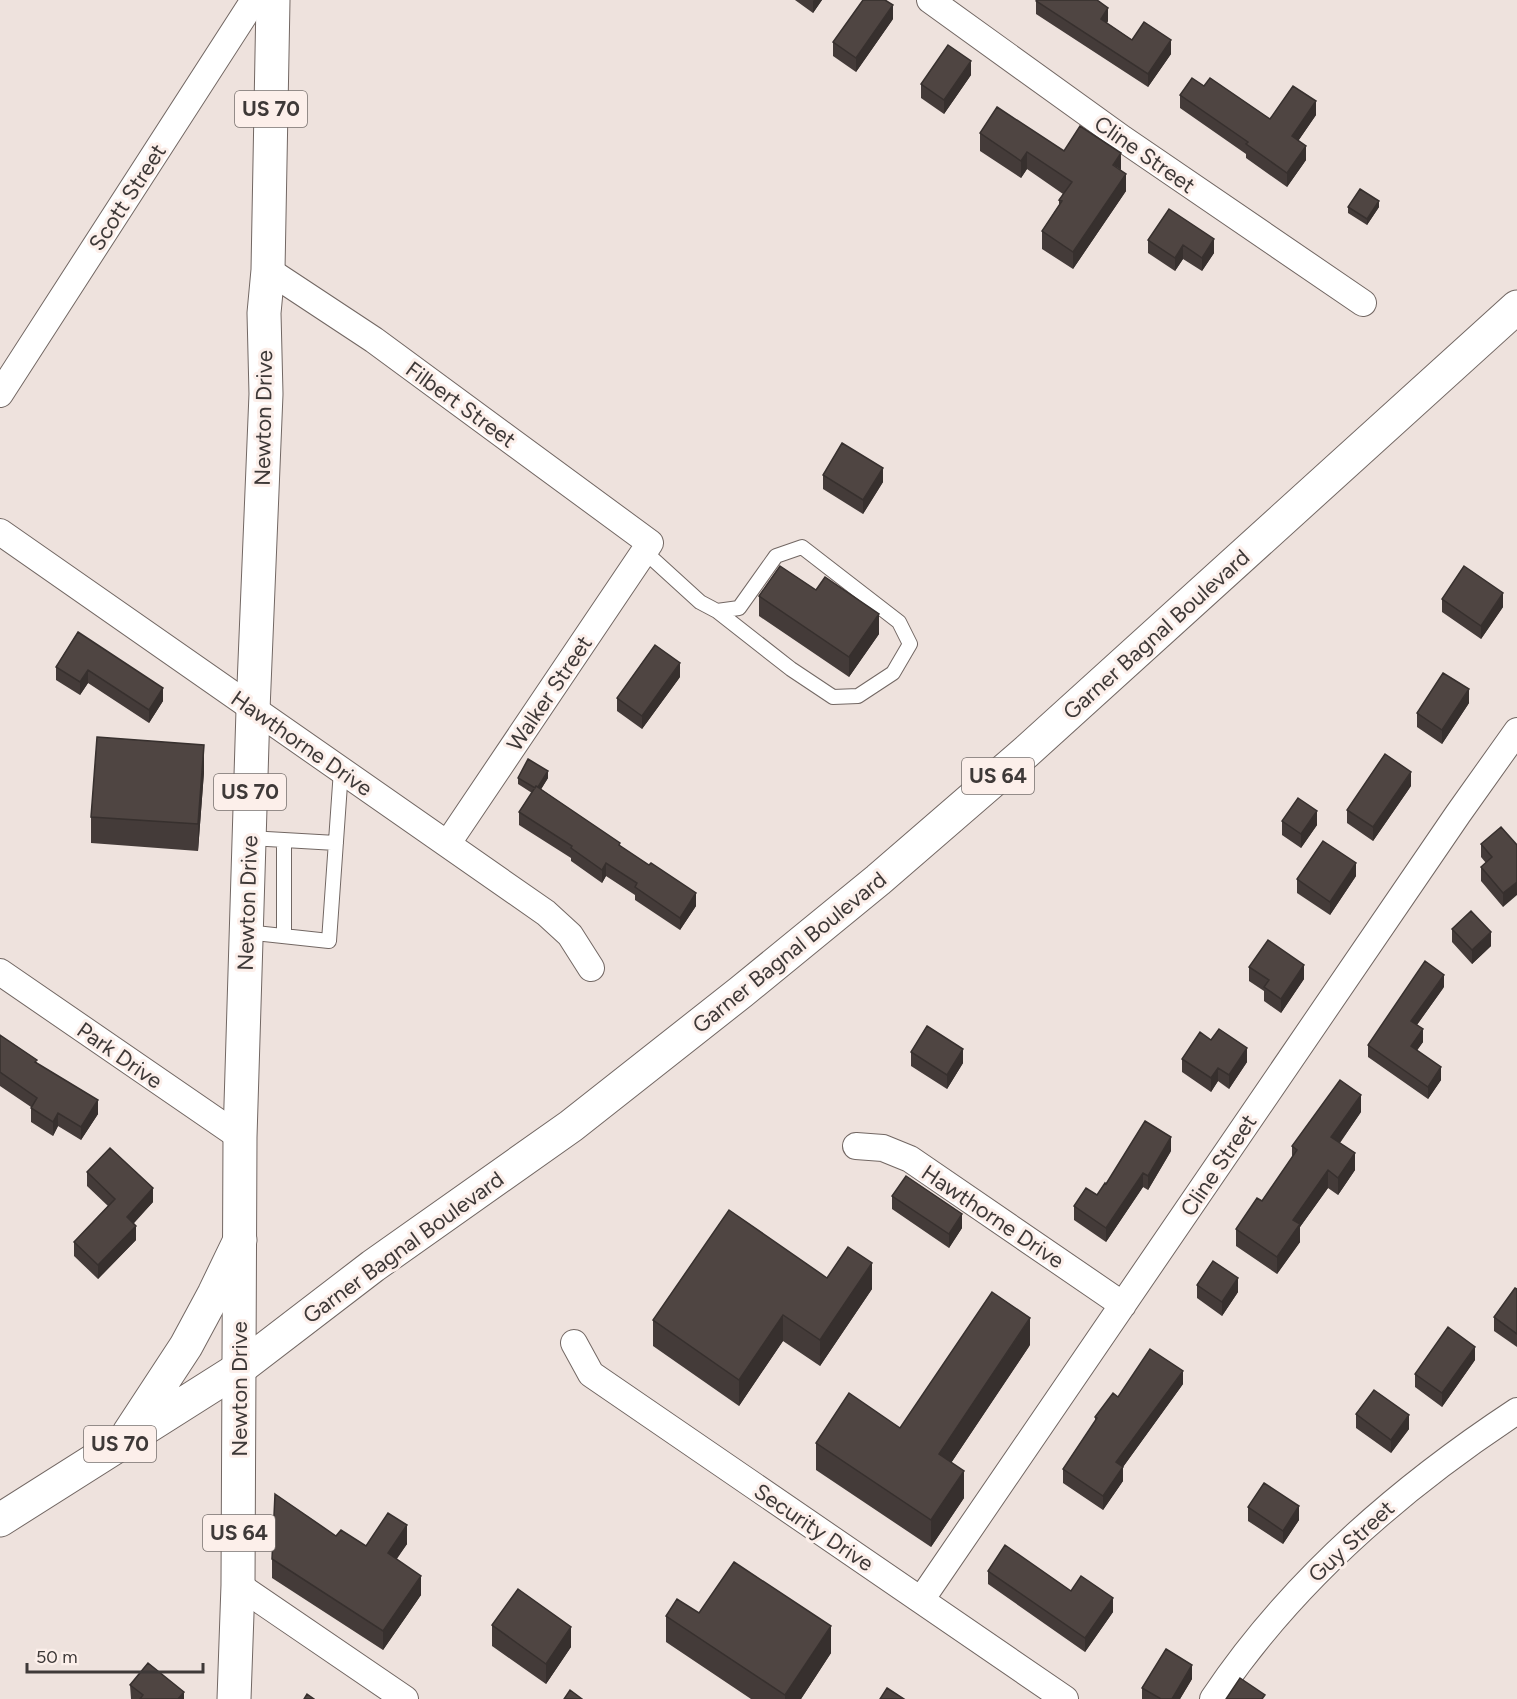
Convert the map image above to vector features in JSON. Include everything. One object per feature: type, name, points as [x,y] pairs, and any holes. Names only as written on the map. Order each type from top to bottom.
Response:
[{"type":"main road","name":"Newton Drive","points":[[234,1699],[238,1585],[240,1137],[253,710],[266,394],[264,313],[268,270],[273,0]]},
{"type":"main road","name":"Garner Bagnal Boulevard","points":[[0,1520],[240,1368],[372,1266],[571,1126],[878,880],[1026,752],[1517,307]]},
{"type":"main road","points":[[122,1443],[186,1346],[240,1240]]},
{"type":"street","name":"Scott Street","points":[[0,394],[254,0]]},
{"type":"street","name":"Cline Street","points":[[930,0],[1123,139],[1363,303]]},
{"type":"street","name":"Filbert Street","points":[[268,270],[374,340],[647,547]]},
{"type":"street","name":"Hawthorne Drive","points":[[0,532],[546,913],[570,935],[591,968]]},
{"type":"street","name":"Walker Street","points":[[448,843],[647,547]]},
{"type":"street","name":"Cline Street","points":[[921,1600],[1123,1305],[1513,747]]},
{"type":"street","name":"Park Drive","points":[[0,972],[240,1137]]},
{"type":"street","name":"Hawthorne Drive","points":[[856,1146],[883,1148],[910,1159],[1123,1305]]},
{"type":"street","name":"Security Drive","points":[[574,1343],[591,1374],[1065,1699]]},
{"type":"street","name":"Guy Street","points":[[1213,1699],[1297,1592],[1362,1530],[1394,1500],[1517,1412]]},
{"type":"street","points":[[238,1585],[405,1699]]},
{"type":"lane","points":[[647,547],[700,602],[717,611],[792,669],[833,697],[858,696],[893,672],[910,644],[899,622],[802,547],[776,556],[739,608],[717,611]]},
{"type":"lane","points":[[246,932],[329,941],[341,770]]},
{"type":"lane","points":[[249,838],[336,843]]},
{"type":"lane","points":[[284,840],[284,936]]},
{"type":"building","points":[[863,0],[885,0],[893,5],[856,58],[833,42]]},
{"type":"building","points":[[1037,0],[1097,0],[1108,8],[1101,19],[1132,40],[1144,22],[1171,40],[1148,74]]},
{"type":"building","points":[[948,45],[971,61],[944,100],[921,84]]},
{"type":"building","points":[[1192,78],[1204,86],[1210,78],[1270,119],[1293,86],[1316,101],[1292,136],[1306,146],[1287,173],[1246,144],[1248,142],[1180,95]]},
{"type":"building","points":[[997,107],[1064,151],[1080,126],[1121,153],[1113,165],[1126,174],[1073,252],[1042,231],[1072,182],[1027,152],[1021,161],[980,133]]},
{"type":"building","points":[[1360,189],[1379,201],[1367,219],[1348,207]]},
{"type":"building","points":[[1169,209],[1214,239],[1202,258],[1183,245],[1175,258],[1148,240]]},
{"type":"building","points":[[842,443],[883,468],[863,500],[823,475]]},
{"type":"building","points":[[780,566],[816,590],[825,577],[879,614],[849,657],[759,596]]},
{"type":"building","points":[[1464,566],[1503,593],[1481,626],[1442,599]]},
{"type":"building","points":[[78,632],[163,688],[149,710],[88,670],[80,682],[56,667]]},
{"type":"building","points":[[655,645],[680,663],[642,716],[617,698]]},
{"type":"building","points":[[1443,673],[1469,689],[1442,730],[1417,713]]},
{"type":"building","points":[[97,737],[204,745],[198,824],[91,817]]},
{"type":"building","points":[[1385,754],[1411,772],[1373,827],[1347,810]]},
{"type":"building","points":[[528,759],[548,771],[535,788],[518,778]]},
{"type":"building","points":[[536,786],[620,843],[619,845],[696,893],[680,918],[635,887],[637,883],[606,863],[602,870],[571,848],[572,846],[519,812]]},
{"type":"building","points":[[1298,798],[1317,811],[1301,834],[1282,821]]},
{"type":"building","points":[[1501,827],[1517,845],[1517,882],[1503,893],[1481,867],[1492,857],[1481,844]]},
{"type":"building","points":[[1323,841],[1356,863],[1330,902],[1297,879]]},
{"type":"building","points":[[1471,911],[1491,932],[1472,950],[1452,929]]},
{"type":"building","points":[[1268,940],[1304,965],[1281,999],[1264,987],[1269,980],[1249,967]]},
{"type":"building","points":[[1425,961],[1444,975],[1411,1021],[1423,1029],[1411,1046],[1441,1067],[1428,1087],[1368,1045]]},
{"type":"building","points":[[927,1026],[963,1049],[947,1075],[911,1052]]},
{"type":"building","points":[[1219,1029],[1247,1048],[1229,1075],[1218,1068],[1211,1078],[1182,1059],[1200,1032],[1211,1040]]},
{"type":"building","points":[[0,1035],[37,1060],[35,1062],[98,1100],[81,1127],[58,1113],[53,1122],[31,1108],[37,1098],[0,1072]]},
{"type":"building","points":[[1340,1080],[1361,1095],[1331,1137],[1355,1153],[1338,1178],[1328,1170],[1293,1220],[1300,1224],[1277,1257],[1236,1229],[1257,1198],[1262,1201],[1297,1150],[1292,1146]]},
{"type":"building","points":[[1145,1121],[1171,1137],[1148,1176],[1143,1173],[1106,1228],[1074,1206],[1086,1188],[1097,1195]]},
{"type":"building","points":[[110,1148],[153,1188],[127,1217],[136,1226],[98,1265],[74,1242],[115,1199],[87,1172]]},
{"type":"building","points":[[906,1176],[962,1214],[949,1234],[892,1196]]},
{"type":"building","points":[[729,1210],[827,1278],[848,1247],[872,1263],[820,1340],[783,1315],[739,1380],[653,1320]]},
{"type":"building","points":[[1213,1261],[1238,1278],[1222,1302],[1197,1285]]},
{"type":"building","points":[[1515,1288],[1517,1289],[1517,1334],[1494,1317]]},
{"type":"building","points":[[992,1292],[1030,1318],[939,1454],[964,1471],[931,1520],[816,1443],[849,1393],[900,1428]]},
{"type":"building","points":[[1448,1327],[1475,1347],[1442,1393],[1415,1374]]},
{"type":"building","points":[[1150,1349],[1183,1371],[1116,1462],[1123,1467],[1103,1496],[1063,1469],[1097,1418],[1095,1417],[1113,1393],[1118,1397]]},
{"type":"building","points":[[1374,1390],[1409,1415],[1391,1440],[1356,1414]]},
{"type":"building","points":[[1264,1483],[1299,1506],[1283,1531],[1248,1507]]},
{"type":"building","points":[[275,1494],[336,1536],[341,1530],[366,1546],[388,1513],[407,1525],[388,1553],[421,1576],[383,1631],[272,1559]]},
{"type":"building","points":[[1005,1545],[1071,1591],[1081,1576],[1113,1598],[1085,1638],[988,1571]]},
{"type":"building","points":[[734,1562],[831,1626],[785,1695],[666,1616],[677,1599],[699,1613]]},
{"type":"building","points":[[518,1589],[571,1627],[546,1664],[492,1625]]},
{"type":"building","points":[[1166,1649],[1192,1665],[1172,1699],[1161,1699],[1142,1688]]},
{"type":"building","points":[[148,1663],[184,1692],[178,1699],[140,1699],[143,1695],[130,1685]]},
{"type":"building","points":[[1240,1678],[1265,1695],[1262,1699],[1226,1699]]},
{"type":"building","points":[[887,1688],[904,1699],[880,1699]]},
{"type":"building","points":[[570,1690],[582,1699],[564,1699]]},
{"type":"building","points":[[307,1694],[314,1699],[304,1699]]}]
